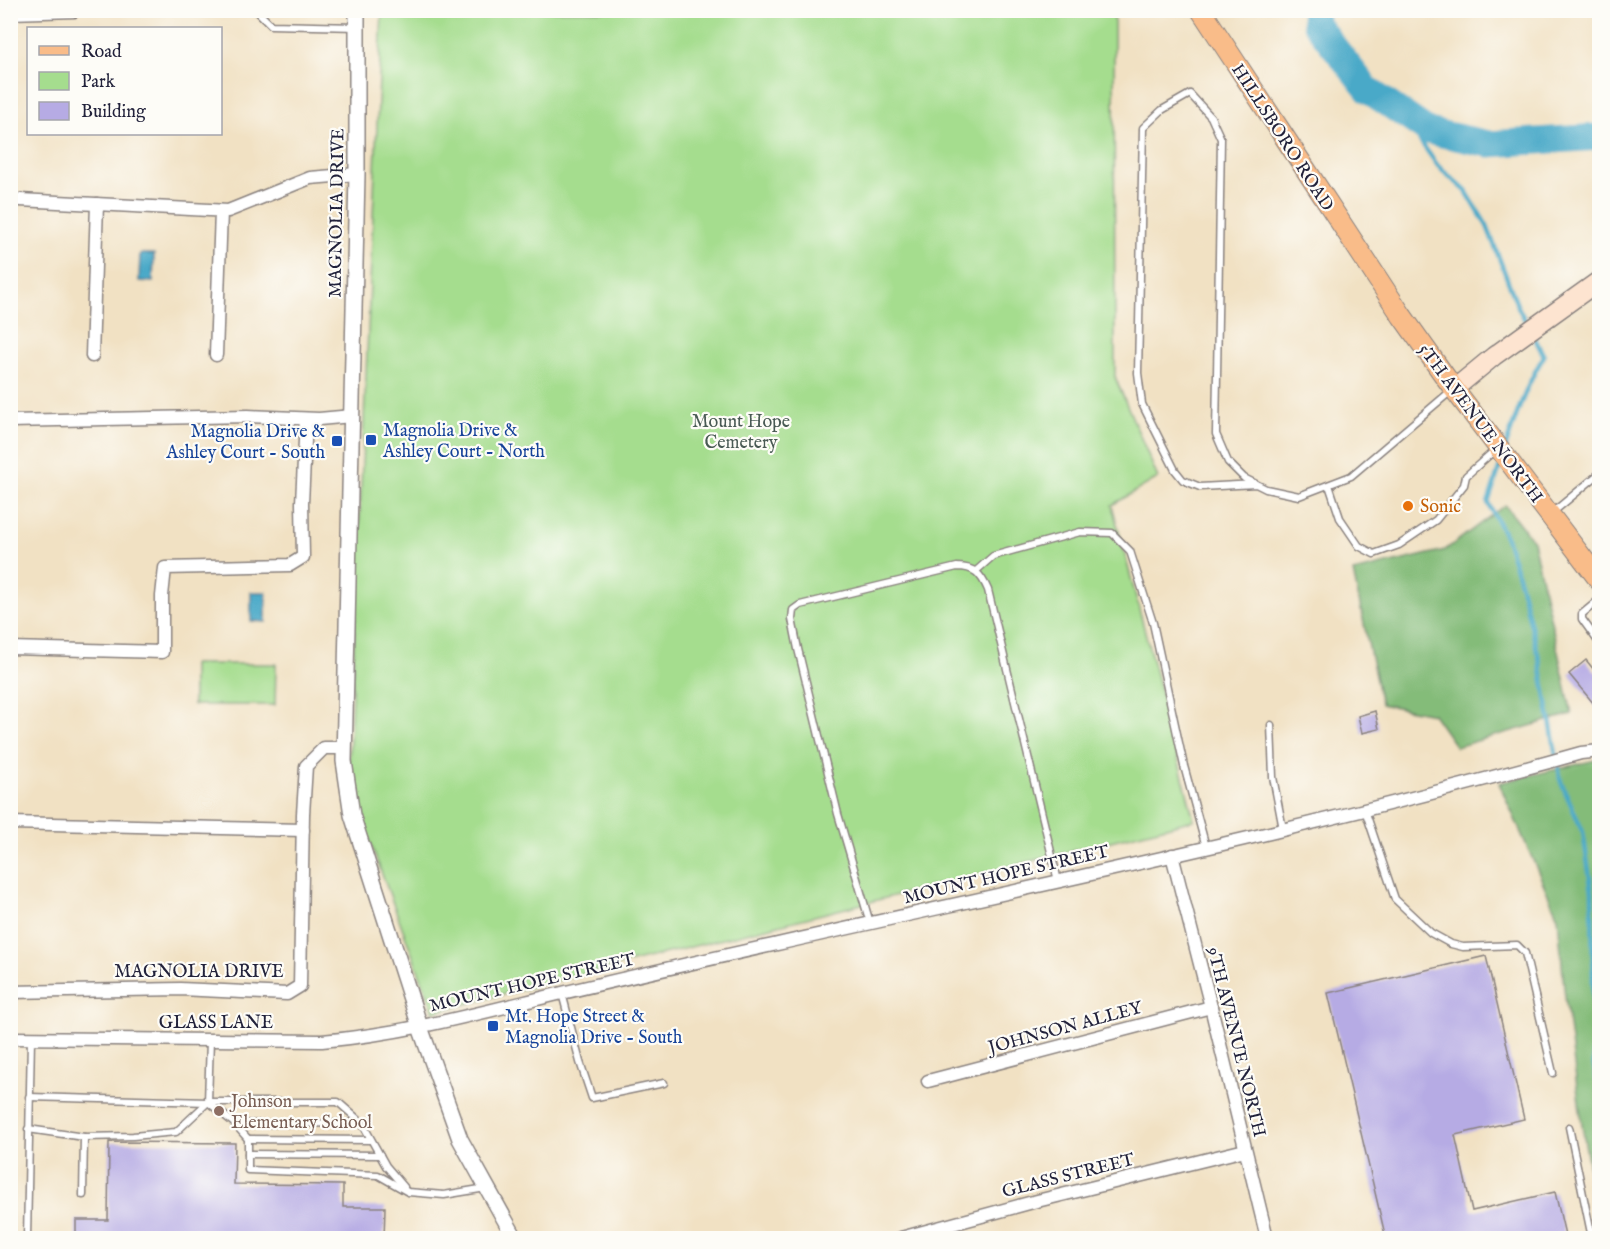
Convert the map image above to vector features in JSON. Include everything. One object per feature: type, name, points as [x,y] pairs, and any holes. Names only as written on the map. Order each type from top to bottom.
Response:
[{"type":"main road","name":"HILLSBORO ROAD","points":[[1201,10],[1366,263]]},
{"type":"main road","name":"5TH AVENUE NORTH","points":[[1366,263],[1454,389],[1594,570]]},
{"type":"main road","points":[[1454,389],[1494,356],[1599,280]]},
{"type":"street","name":"MAGNOLIA DRIVE","points":[[357,10],[357,174],[344,761],[352,815],[420,1027],[460,1139],[515,1239]]},
{"type":"street","points":[[20,200],[228,211],[310,178],[357,174]]},
{"type":"street","points":[[92,356],[97,204]]},
{"type":"street","points":[[216,355],[221,211]]},
{"type":"street","points":[[10,421],[248,416],[306,419],[352,417]]},
{"type":"street","points":[[10,648],[162,652],[162,596],[165,568],[291,565],[303,557],[302,503],[306,419]]},
{"type":"street","name":"MAGNOLIA DRIVE","points":[[10,992],[180,989],[287,994],[300,986],[306,766],[324,748],[345,748]]},
{"type":"street","name":"MOUNT HOPE STREET","points":[[420,1027],[1206,848],[1365,810],[1581,753],[1599,751]]},
{"type":"street","points":[[10,823],[303,830]]},
{"type":"street","name":"9TH AVENUE NORTH","points":[[1172,855],[1267,1239]]},
{"type":"street","name":"JOHNSON ALLEY","points":[[928,1081],[1211,1007]]},
{"type":"street","name":"GLASS LANE","points":[[10,1038],[322,1041],[369,1037],[420,1027]]},
{"type":"street","name":"GLASS STREET","points":[[901,1239],[1033,1202],[1245,1150]]},
{"type":"lane","points":[[10,16],[75,14],[77,10]]},
{"type":"lane","points":[[256,10],[272,25],[357,27]]},
{"type":"lane","points":[[1256,484],[1200,487],[1183,480],[1175,470],[1142,404],[1138,373],[1143,129],[1162,110],[1190,94],[1211,117],[1221,139],[1216,434],[1228,462],[1244,478],[1256,484],[1266,489],[1299,496],[1351,476],[1454,389]]},
{"type":"lane","points":[[1329,485],[1340,518],[1359,546],[1374,554],[1399,545],[1436,520],[1464,485],[1466,476],[1498,447]]},
{"type":"lane","points":[[1550,514],[1599,473]]},
{"type":"lane","points":[[976,571],[993,556],[1080,532],[1112,533],[1130,550],[1153,623],[1184,766],[1206,848]]},
{"type":"lane","points":[[870,924],[838,814],[793,628],[793,610],[800,605],[957,567],[967,567],[976,571],[982,577],[988,590],[1059,881]]},
{"type":"lane","points":[[1599,599],[1582,614],[1582,619],[1599,644]]},
{"type":"lane","points":[[1271,725],[1273,777],[1283,829]]},
{"type":"lane","points":[[1365,810],[1395,899],[1431,933],[1457,946],[1517,945],[1525,953],[1554,1073]]},
{"type":"lane","points":[[562,993],[592,1098],[664,1083]]},
{"type":"lane","points":[[27,1239],[31,1038]]},
{"type":"lane","points":[[28,1129],[84,1137],[176,1132],[208,1102],[210,1040]]},
{"type":"lane","points":[[29,1097],[208,1102],[338,1102],[362,1123],[386,1166],[408,1192]]},
{"type":"lane","points":[[208,1102],[235,1124],[248,1139],[248,1170],[378,1175],[408,1192],[444,1195],[487,1188]]},
{"type":"lane","points":[[235,1124],[362,1123]]},
{"type":"lane","points":[[1569,1127],[1592,1239]]},
{"type":"lane","points":[[83,1195],[84,1137]]},
{"type":"lane","points":[[248,1139],[371,1140]]},
{"type":"lane","points":[[248,1154],[380,1155]]},
{"type":"green space","name":"Mount Hope Cemetery","points":[[382,11],[1114,11],[1115,377],[1158,478],[1112,505],[1194,820],[434,1012],[348,784]]},
{"type":"green space","points":[[1505,505],[1533,541],[1572,714],[1456,747],[1433,714],[1381,704],[1353,572],[1445,550]]},
{"type":"green space","points":[[193,664],[276,664],[275,705],[193,705]]},
{"type":"green space","points":[[1595,760],[1600,769],[1599,1229],[1582,1125],[1564,988],[1558,917],[1499,783]]},
{"type":"water","points":[[140,254],[154,254],[153,282],[139,281]]},
{"type":"water","points":[[251,592],[266,592],[266,622],[251,621]]},
{"type":"building","points":[[1586,660],[1599,676],[1599,710],[1569,674]]},
{"type":"building","points":[[1375,711],[1379,729],[1362,733],[1358,716]]},
{"type":"building","points":[[1486,956],[1524,1119],[1455,1135],[1472,1211],[1555,1192],[1566,1239],[1386,1239],[1328,993]]},
{"type":"building","points":[[109,1142],[235,1143],[234,1184],[343,1185],[343,1207],[385,1207],[384,1239],[76,1239],[76,1220],[108,1220]]},
{"type":"waterway","points":[[1314,10],[1316,24],[1368,90],[1428,131],[1489,144],[1600,137]]},
{"type":"waterway","points":[[1414,121],[1420,141],[1438,166],[1466,191],[1487,226],[1517,305],[1528,326]]},
{"type":"waterway","points":[[1505,449],[1527,389],[1544,356],[1532,333]]},
{"type":"waterway","points":[[1502,460],[1488,503],[1506,538],[1520,582],[1539,658],[1561,782],[1583,832],[1592,892],[1594,1065],[1600,1092]]},
{"type":"place","name":"Magnolia Drive & Ashley Court - North","points":[[371,440]]},
{"type":"place","name":"Magnolia Drive & Ashley Court - South","points":[[337,441]]},
{"type":"place","name":"Sonic","points":[[1408,506]]},
{"type":"place","name":"Mt. Hope Street & Magnolia Drive - South","points":[[493,1026]]},
{"type":"place","name":"Johnson Elementary School","points":[[219,1111]]}]
